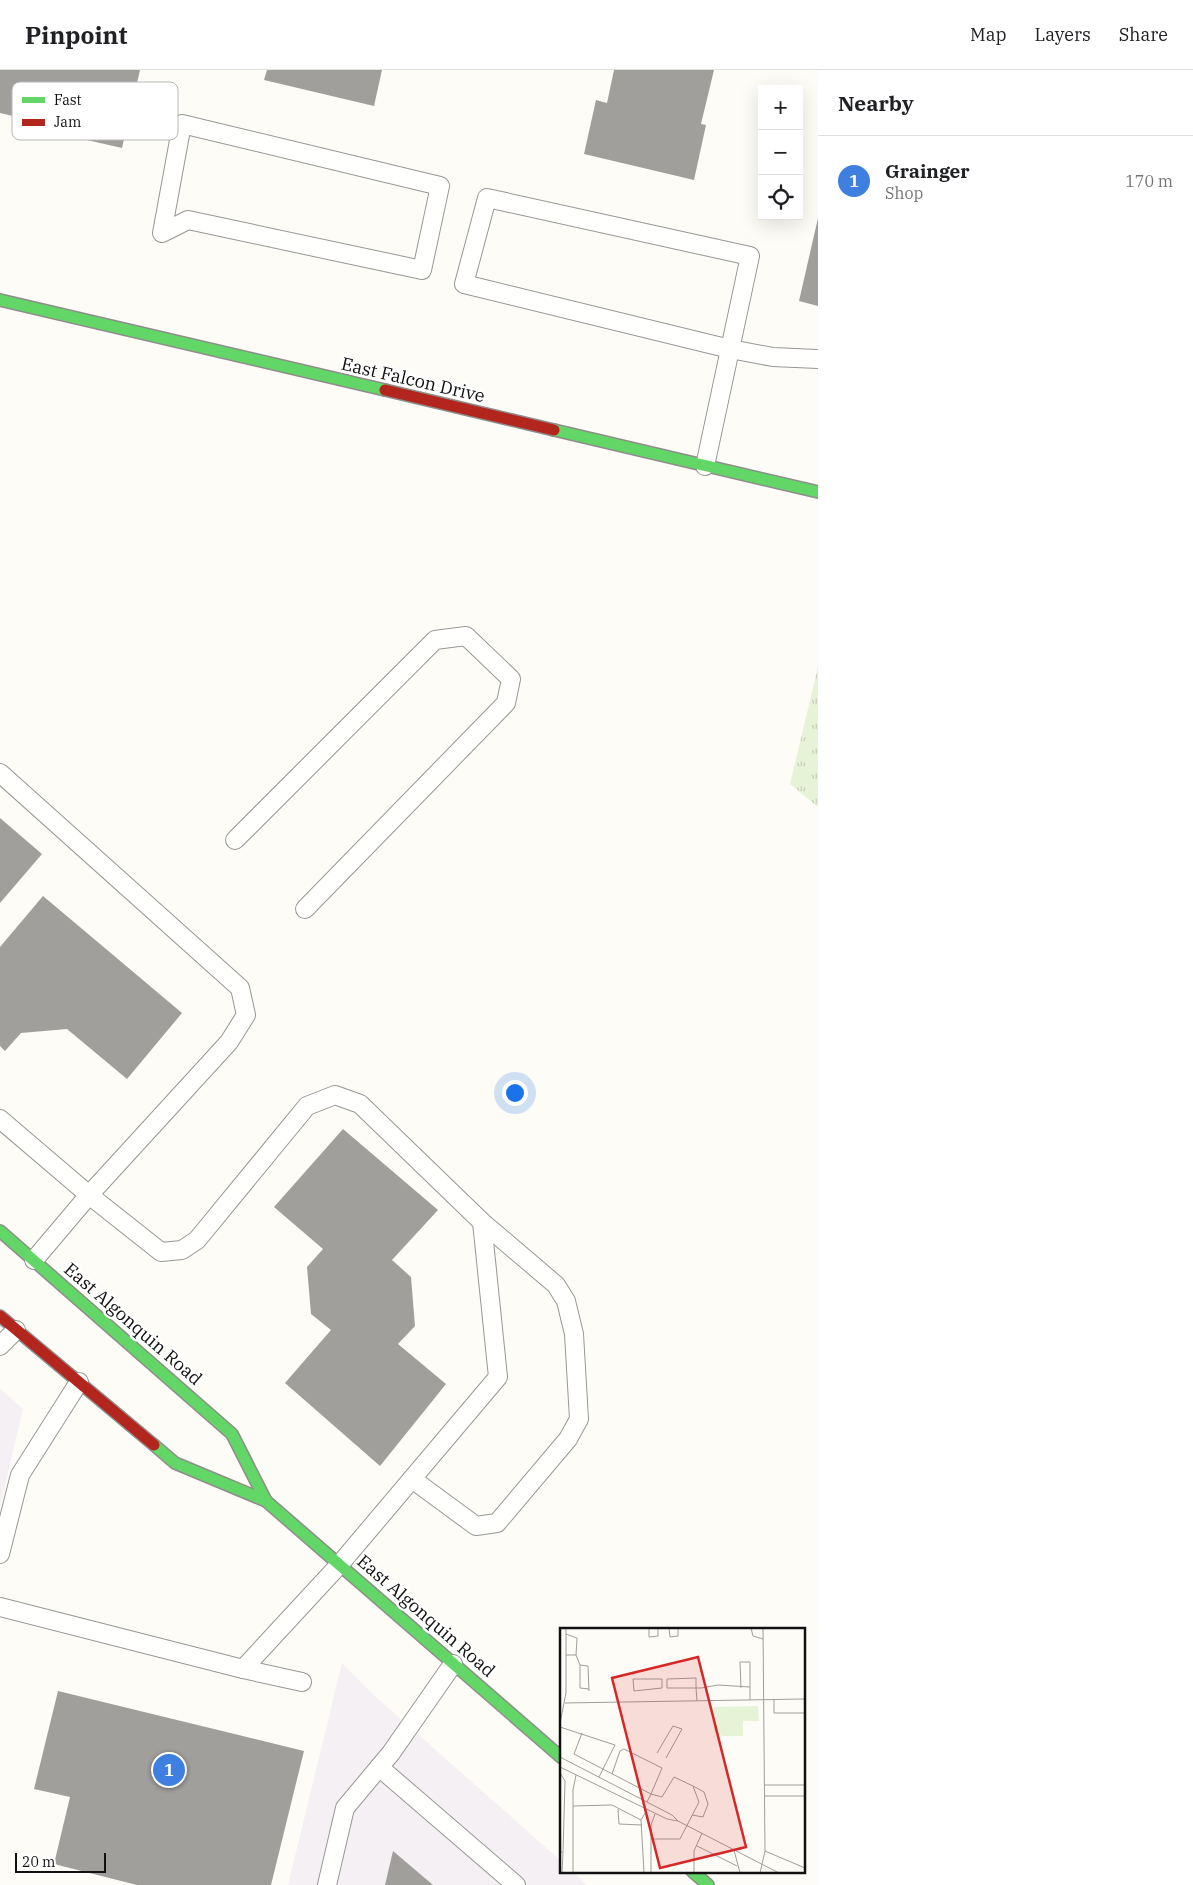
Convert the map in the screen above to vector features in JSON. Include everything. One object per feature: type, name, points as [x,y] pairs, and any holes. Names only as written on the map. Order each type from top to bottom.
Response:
[{"type":"main road","name":"East Falcon Drive","points":[[0,300],[818,492]]},
{"type":"main road","name":"East Algonquin Road","points":[[0,1231],[232,1434],[266,1500]]},
{"type":"main road","name":"East Algonquin Road","points":[[0,1316],[175,1463],[266,1500],[560,1756]]},
{"type":"lane","points":[[182,124],[440,186],[422,270],[188,220],[162,233],[182,124]]},
{"type":"lane","points":[[705,466],[730,349],[750,256],[488,198],[464,284],[730,349],[773,357],[818,358]]},
{"type":"lane","points":[[235,840],[436,640],[466,636],[511,679],[506,703],[304,909]]},
{"type":"lane","points":[[0,773],[240,988],[246,1015],[229,1042],[89,1195],[34,1260]]},
{"type":"lane","points":[[0,1119],[89,1195],[161,1252],[182,1250],[197,1240],[307,1106],[335,1095],[360,1104],[482,1222],[556,1285],[566,1301],[574,1334],[579,1419],[568,1439],[497,1523],[476,1526],[412,1479]]},
{"type":"lane","points":[[243,1669],[340,1564],[498,1377],[482,1222]]},
{"type":"lane","points":[[0,1346],[16,1330]]},
{"type":"lane","points":[[0,1554],[20,1474],[79,1382]]},
{"type":"lane","points":[[0,1607],[243,1669],[302,1682]]},
{"type":"lane","points":[[327,1885],[345,1808],[379,1767],[454,1664]]},
{"type":"lane","points":[[379,1767],[516,1885]]},
{"type":"shaded area","points":[[0,1389],[23,1409],[0,1507]]},
{"type":"shaded area","points":[[342,1663],[376,1697],[560,1860],[560,1872],[573,1872],[587,1885],[288,1885]]},
{"type":"green space","points":[[818,667],[818,807],[790,784]]},
{"type":"building","points":[[0,70],[140,70],[137,82],[12,82],[12,116],[0,113]]},
{"type":"building","points":[[267,70],[382,70],[374,106],[264,80]]},
{"type":"building","points":[[614,70],[714,70],[701,124],[706,125],[694,180],[584,154],[596,100],[607,103]]},
{"type":"building","points":[[87,140],[124,140],[122,148]]},
{"type":"building","points":[[818,218],[818,306],[799,301]]},
{"type":"building","points":[[0,818],[42,854],[0,903]]},
{"type":"building","points":[[43,896],[182,1013],[127,1079],[67,1029],[21,1033],[5,1051],[0,1046],[0,947]]},
{"type":"building","points":[[343,1129],[438,1210],[392,1260],[411,1277],[415,1326],[398,1344],[446,1384],[380,1466],[285,1383],[331,1330],[311,1314],[307,1267],[323,1249],[274,1207]]},
{"type":"building","points":[[58,1691],[304,1751],[271,1885],[137,1885],[54,1864],[70,1797],[34,1789]]},
{"type":"building","points":[[393,1851],[433,1885],[385,1885]]},
{"type":"traffic: fast","points":[[0,300],[385,390]]},
{"type":"traffic: fast","points":[[554,430],[818,492]]},
{"type":"traffic: fast","points":[[0,1231],[232,1434],[266,1501]]},
{"type":"traffic: fast","points":[[154,1445],[175,1463],[266,1501],[560,1756]]},
{"type":"traffic: fast","points":[[693,1872],[708,1885]]},
{"type":"traffic: jam","points":[[385,390],[554,430]]},
{"type":"traffic: jam","points":[[0,1316],[154,1445]]},
{"type":"place","name":"Grainger","points":[[169,1770]]}]
